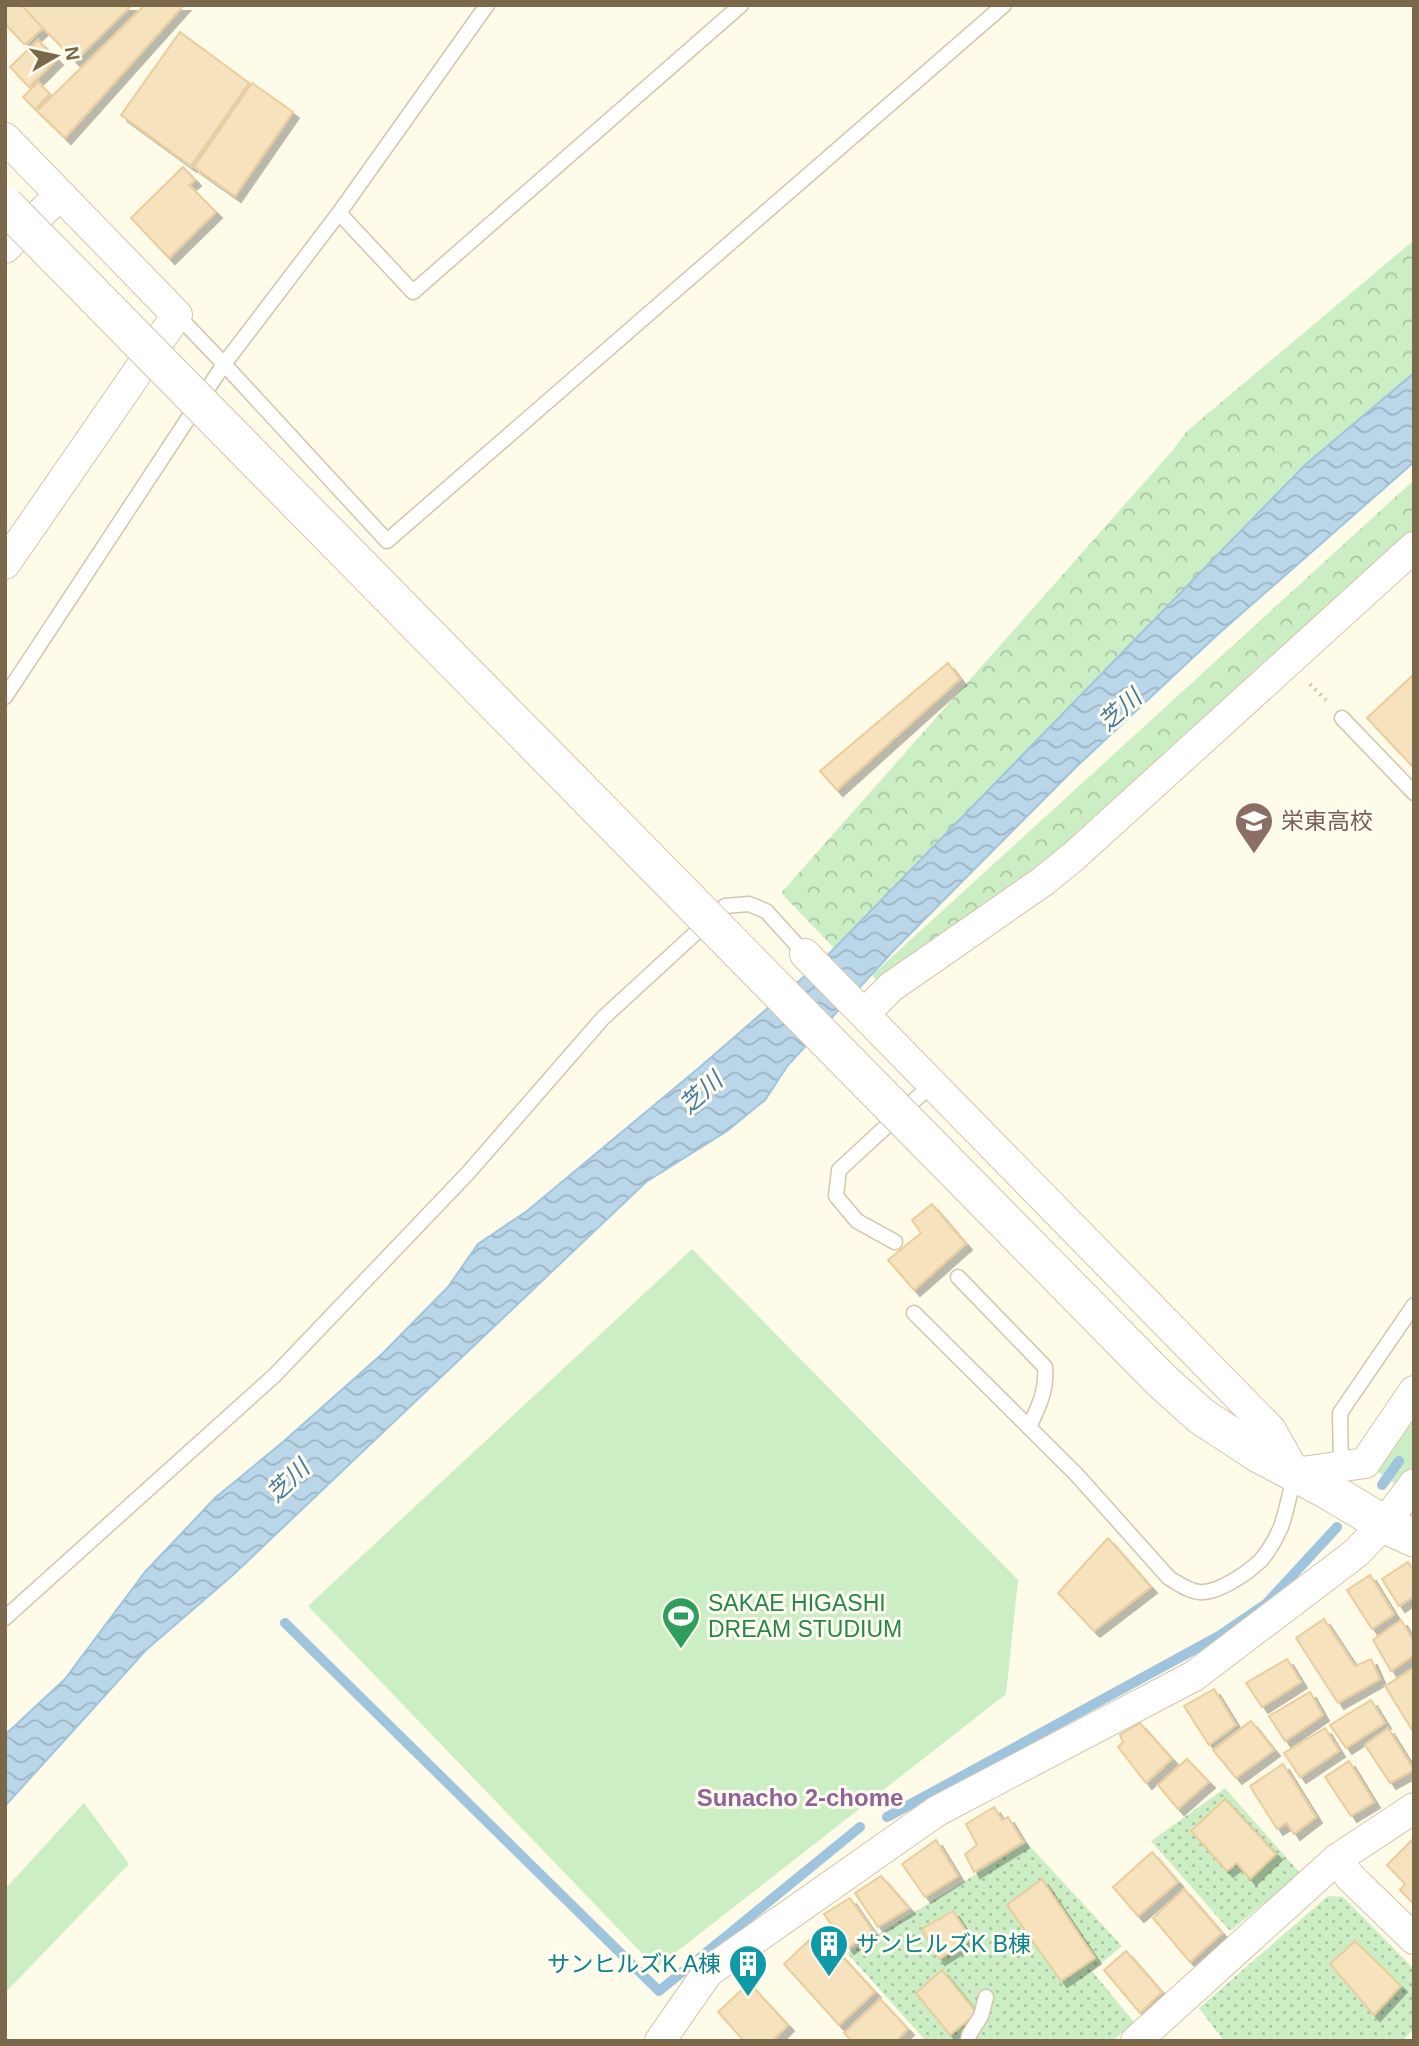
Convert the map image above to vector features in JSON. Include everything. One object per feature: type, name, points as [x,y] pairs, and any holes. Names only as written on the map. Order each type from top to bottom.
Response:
[{"type":"street","points":[[5,138],[177,315],[5,564]]},
{"type":"street","points":[[5,248],[60,195]]},
{"type":"street","points":[[5,205],[1161,1380],[1201,1416],[1259,1454],[1370,1508]]},
{"type":"street","points":[[860,1010],[1073,857],[1414,547]]},
{"type":"street","points":[[805,954],[1271,1430],[1295,1473]]},
{"type":"street","points":[[669,2038],[708,1972],[937,1811],[1194,1676],[1356,1553],[1370,1508],[1365,1463],[1414,1391]]},
{"type":"street","points":[[1370,1508],[1414,1484]]},
{"type":"street","points":[[1136,2041],[1337,1859],[1414,1808]]},
{"type":"street","points":[[1337,1859],[1350,1877],[1414,1939]]},
{"type":"lane","points":[[5,696],[225,364],[339,213],[487,5]]},
{"type":"lane","points":[[339,213],[413,292],[741,5]]},
{"type":"lane","points":[[177,315],[387,541],[1004,5]]},
{"type":"lane","points":[[1342,718],[1414,793]]},
{"type":"lane","points":[[5,1618],[275,1375],[468,1173],[603,1018],[725,906],[749,904],[766,911],[805,954]]},
{"type":"lane","points":[[895,1242],[857,1221],[836,1196],[839,1170],[932,1084]]},
{"type":"lane","points":[[958,1276],[1045,1367],[1046,1382],[1029,1427]]},
{"type":"lane","points":[[1370,1508],[1340,1413],[1414,1305]]},
{"type":"lane","points":[[914,1313],[1076,1474],[1169,1578],[1187,1588],[1200,1592],[1219,1588],[1261,1560],[1280,1528],[1295,1473]]},
{"type":"lane","points":[[968,2041],[981,2016],[986,1997]]},
{"type":"path","points":[[1288,660],[1342,718]]},
{"type":"green space","points":[[1414,240],[1414,373],[1305,465],[834,948],[781,893],[1187,431]]},
{"type":"green space","points":[[1414,480],[1414,533],[1046,866],[960,922],[879,984],[872,975]]},
{"type":"green space","name":"SAKAE HIGASHI DREAM STUDIUM","points":[[692,1249],[1018,1580],[1006,1694],[656,1968],[308,1606]]},
{"type":"green space","points":[[1414,1389],[1414,1484],[1407,1492],[1365,1463]]},
{"type":"green space","points":[[1225,1788],[1301,1874],[1230,1931],[1151,1841]]},
{"type":"green space","points":[[84,1803],[129,1864],[5,1993],[5,1889]]},
{"type":"green space","points":[[1027,1843],[1122,1946],[1092,1971],[1134,2022],[1113,2041],[926,2041],[847,1953]]},
{"type":"green space","points":[[1328,1896],[1343,1897],[1414,1969],[1414,2029],[1402,2041],[1224,2041],[1199,2008]]},
{"type":"water","name":"芝川","points":[[1414,373],[1414,462],[1216,636],[1075,768],[895,949],[788,1065],[765,1100],[727,1131],[646,1182],[234,1574],[146,1650],[5,1806],[5,1735],[65,1679],[145,1572],[215,1498],[382,1354],[448,1287],[478,1244],[527,1211],[823,960],[1305,465]]},
{"type":"building","points":[[5,5],[21,5],[43,28],[25,45],[5,24]]},
{"type":"building","points":[[21,5],[132,5],[75,61]]},
{"type":"building","points":[[145,5],[184,5],[65,138],[37,111]]},
{"type":"building","points":[[180,32],[249,83],[191,166],[121,115]]},
{"type":"building","points":[[38,40],[57,59],[29,87],[10,67]]},
{"type":"building","points":[[38,82],[50,94],[35,109],[23,97]]},
{"type":"building","points":[[252,83],[293,112],[235,196],[194,167]]},
{"type":"building","points":[[183,167],[195,180],[189,185],[216,212],[169,258],[131,218]]},
{"type":"building","points":[[948,663],[960,679],[837,790],[820,771]]},
{"type":"building","points":[[1414,674],[1414,768],[1367,718]]},
{"type":"building","points":[[932,1204],[966,1244],[914,1290],[888,1260],[921,1233],[912,1220]]},
{"type":"building","points":[[1108,1538],[1151,1587],[1094,1631],[1058,1593]]},
{"type":"building","points":[[1408,1562],[1414,1571],[1414,1596],[1399,1606],[1382,1579]]},
{"type":"building","points":[[1370,1575],[1394,1614],[1372,1629],[1347,1590]]},
{"type":"building","points":[[1324,1619],[1355,1666],[1371,1659],[1380,1679],[1338,1703],[1296,1638]]},
{"type":"building","points":[[1401,1620],[1414,1641],[1414,1655],[1391,1671],[1373,1640]]},
{"type":"building","points":[[1287,1659],[1301,1682],[1262,1707],[1246,1683]]},
{"type":"building","points":[[1414,1668],[1414,1733],[1385,1686]]},
{"type":"building","points":[[1214,1689],[1236,1725],[1209,1745],[1184,1706]]},
{"type":"building","points":[[1310,1692],[1323,1715],[1285,1741],[1269,1716]]},
{"type":"building","points":[[1371,1700],[1385,1723],[1346,1748],[1330,1725]]},
{"type":"building","points":[[1251,1721],[1274,1750],[1236,1778],[1213,1750]]},
{"type":"building","points":[[1140,1723],[1172,1759],[1146,1783],[1118,1747],[1123,1742],[1120,1735]]},
{"type":"building","points":[[1325,1728],[1339,1751],[1300,1777],[1284,1753]]},
{"type":"building","points":[[1388,1728],[1414,1770],[1390,1783],[1365,1745]]},
{"type":"building","points":[[1187,1759],[1209,1782],[1178,1809],[1158,1785]]},
{"type":"building","points":[[1349,1761],[1374,1802],[1351,1816],[1325,1777]]},
{"type":"building","points":[[1283,1764],[1316,1817],[1294,1834],[1287,1823],[1277,1829],[1250,1786]]},
{"type":"building","points":[[1225,1799],[1276,1854],[1250,1879],[1237,1863],[1227,1871],[1191,1831]]},
{"type":"building","points":[[994,1807],[1002,1820],[1008,1817],[1023,1842],[974,1872],[965,1854],[977,1845],[966,1824]]},
{"type":"building","points":[[1414,1838],[1414,1904],[1400,1890],[1405,1884],[1387,1865]]},
{"type":"building","points":[[936,1840],[958,1876],[925,1897],[902,1864]]},
{"type":"building","points":[[1152,1852],[1178,1882],[1138,1916],[1113,1887]]},
{"type":"building","points":[[881,1876],[909,1908],[878,1927],[855,1893]]},
{"type":"building","points":[[1042,1879],[1095,1958],[1061,1981],[1007,1905]]},
{"type":"building","points":[[1184,1889],[1222,1933],[1190,1962],[1153,1918]]},
{"type":"building","points":[[850,1898],[872,1930],[848,1948],[824,1914]]},
{"type":"building","points":[[953,1911],[971,1939],[939,1959],[922,1929]]},
{"type":"building","name":"サンヒルズK B棟","points":[[819,1931],[875,1992],[839,2025],[784,1964]]},
{"type":"building","points":[[1355,1941],[1401,1986],[1374,2015],[1330,1964]]},
{"type":"building","points":[[1126,1951],[1162,1992],[1140,2013],[1104,1970]]},
{"type":"building","points":[[942,1970],[977,2013],[950,2035],[916,1993]]},
{"type":"building","name":"サンヒルズK A棟","points":[[749,1983],[788,2025],[772,2041],[744,2041],[718,2012]]},
{"type":"building","points":[[880,1999],[908,2029],[896,2041],[852,2041],[844,2033]]},
{"type":"waterway","points":[[1382,1485],[1399,1461]]},
{"type":"waterway","points":[[887,1817],[1219,1636],[1266,1604],[1337,1527]]},
{"type":"waterway","points":[[285,1623],[659,1991],[860,1827]]},
{"type":"place","name":"栄東高校","points":[[1254,855]]},
{"type":"place","name":"SAKAE HIGASHI DREAM STUDIUM","points":[[681,1650]]},
{"type":"place","name":"サンヒルズK B棟","points":[[829,1978]]},
{"type":"place","name":"サンヒルズK A棟","points":[[748,1998]]},
{"type":"district","name":"Sunacho 2-chome","points":[[800,1798]]}]
